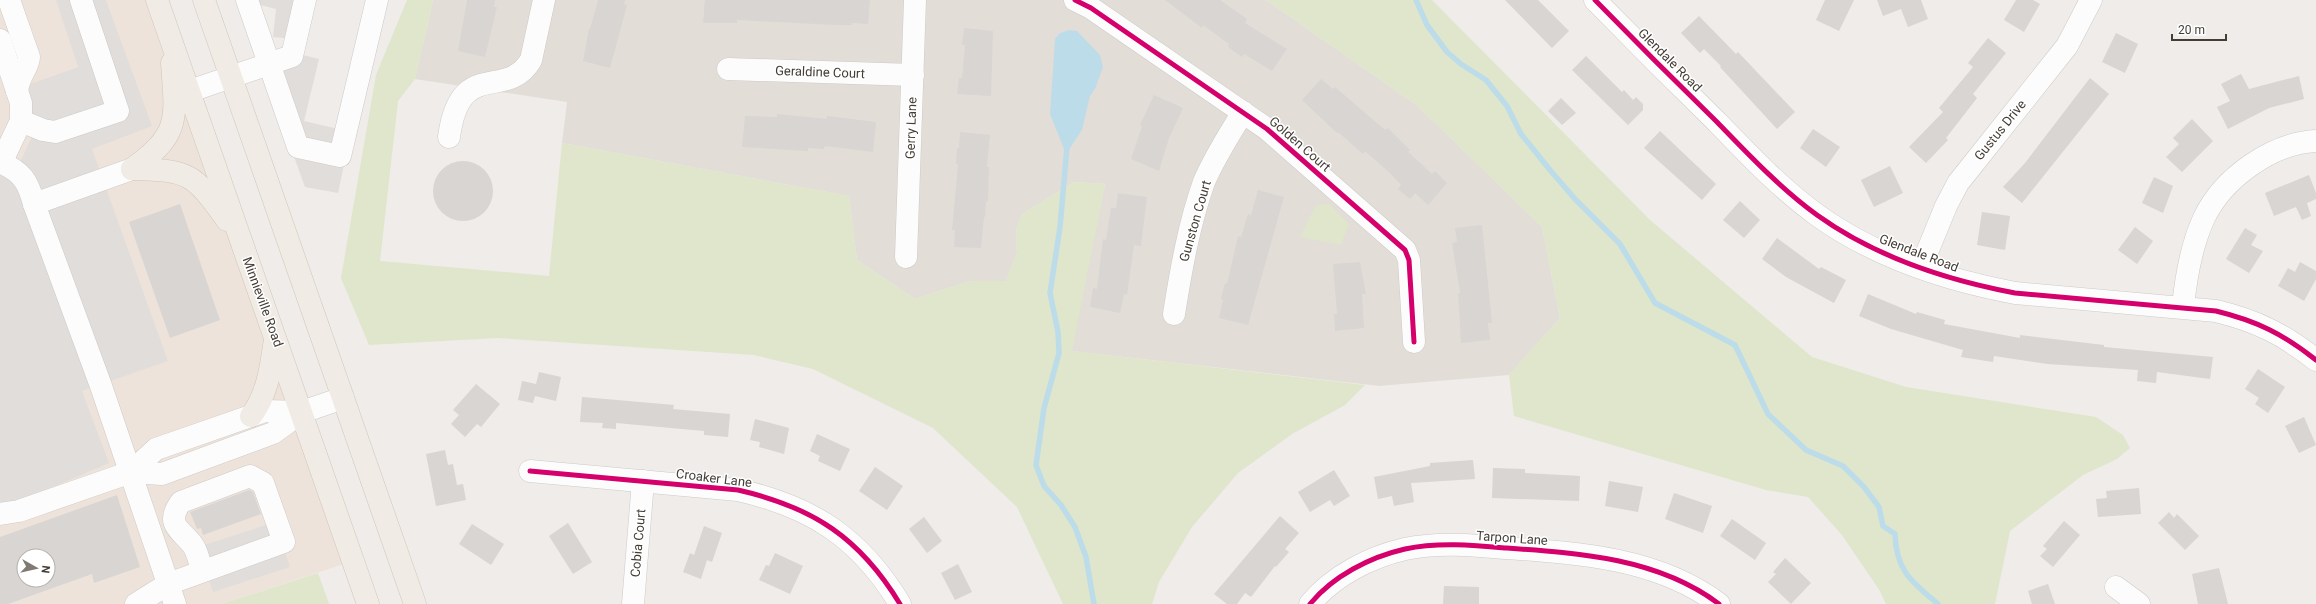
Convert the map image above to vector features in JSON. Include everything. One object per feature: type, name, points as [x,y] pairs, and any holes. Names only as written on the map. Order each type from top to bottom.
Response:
[{"type":"main road","name":"Minnieville Road","points":[[157,0],[368,604]]},
{"type":"main road","points":[[204,0],[415,604]]},
{"type":"main road","points":[[132,169],[164,142],[173,125],[175,110],[170,38]]},
{"type":"main road","points":[[132,169],[171,171],[192,178],[206,191],[240,239]]},
{"type":"main road","points":[[251,416],[261,400],[266,385],[276,338]]},
{"type":"street","points":[[9,0],[29,57],[27,65],[20,76],[18,91]]},
{"type":"street","points":[[21,121],[43,130],[55,132],[118,111],[81,0]]},
{"type":"street","points":[[247,0],[298,147],[340,156],[377,0]]},
{"type":"street","points":[[190,91],[292,56],[305,0]]},
{"type":"street","points":[[449,137],[454,110],[464,94],[484,83],[520,75],[531,60],[544,0]]},
{"type":"street","name":"Gerry Lane","points":[[906,256],[915,0]]},
{"type":"street","name":"Golden Court","points":[[1075,0],[1091,8],[1267,129],[1408,255],[1414,342]]},
{"type":"street","name":"Glendale Road","points":[[1595,0],[1787,191],[1817,215],[1849,235],[1921,267],[1971,283],[2016,293],[2183,307],[2216,311],[2247,319],[2275,331],[2295,343],[2316,360]]},
{"type":"street","name":"Gustus Drive","points":[[1921,267],[1946,206],[1958,183],[2067,46],[2091,0]]},
{"type":"street","points":[[0,40],[22,103],[21,121],[0,163],[12,167],[23,178],[29,188],[131,472],[171,594]]},
{"type":"street","name":"Geraldine Court","points":[[728,70],[912,75]]},
{"type":"street","name":"Gunston Court","points":[[1174,314],[1191,226],[1205,182],[1219,152],[1243,112]]},
{"type":"street","points":[[2183,307],[2186,280],[2199,230],[2205,216],[2222,192],[2251,165],[2270,154],[2298,143],[2316,140]]},
{"type":"street","points":[[34,204],[132,169]]},
{"type":"street","points":[[0,514],[19,511],[131,472],[162,474],[273,433],[302,412],[343,398]]},
{"type":"street","points":[[131,472],[156,449],[265,412],[302,412]]},
{"type":"street","name":"Croaker Lane","points":[[530,471],[738,490],[792,505],[824,523],[849,541],[875,567],[900,604]]},
{"type":"street","points":[[136,604],[171,594],[202,572],[284,542],[263,483],[250,476],[181,502],[178,506],[174,519],[176,527],[193,546],[202,572]]},
{"type":"street","name":"Cobia Court","points":[[633,604],[643,481]]},
{"type":"street","name":"Tarpon Lane","points":[[1310,604],[1331,584],[1354,568],[1380,557],[1400,551],[1434,545],[1482,546],[1562,552],[1626,562],[1657,571],[1687,584],[1719,604]]},
{"type":"street","points":[[2116,587],[2139,604]]},
{"type":"shaded area","points":[[0,0],[157,0],[353,561],[222,604],[0,604]]},
{"type":"shaded area","points":[[56,0],[106,0],[152,126],[92,149],[168,361],[82,391],[109,463],[2,509],[0,508],[0,175],[12,181],[36,127],[25,86],[78,67]]},
{"type":"shaded area","points":[[258,0],[316,0],[307,40],[273,37],[276,9],[260,5]]},
{"type":"shaded area","points":[[433,0],[1266,0],[1418,106],[1542,227],[1560,318],[1509,375],[1379,386],[1071,351],[1105,184],[1074,182],[1022,214],[1016,231],[1017,253],[1006,281],[970,281],[915,299],[857,260],[849,196],[562,143],[567,102],[415,79]]},
{"type":"shaded area","points":[[303,55],[319,59],[304,121],[351,132],[338,193],[305,187],[268,84]]},
{"type":"shaded area","points":[[275,522],[290,567],[213,592],[198,547]]},
{"type":"green space","points":[[407,0],[433,0],[415,79],[398,101],[380,261],[549,276],[562,143],[849,196],[857,260],[915,299],[970,281],[1006,281],[1017,253],[1016,231],[1022,214],[1074,182],[1105,184],[1072,351],[1365,385],[1345,405],[1292,434],[1238,473],[1192,527],[1159,582],[1152,604],[1063,604],[1017,507],[933,428],[813,369],[754,355],[497,338],[369,345],[341,278],[376,75]]},
{"type":"green space","points":[[1266,0],[1432,0],[1650,220],[1812,357],[1906,387],[2096,417],[2123,435],[2130,448],[2117,459],[2083,475],[2010,531],[1995,604],[1886,604],[1880,591],[1842,535],[1808,497],[1766,490],[1514,416],[1509,375],[1560,318],[1542,227],[1418,106]]},
{"type":"green space","points":[[1329,204],[1349,224],[1341,245],[1300,237],[1316,205]]},
{"type":"green space","points":[[318,573],[329,604],[222,604]]},
{"type":"water","points":[[1069,30],[1077,31],[1100,55],[1103,67],[1095,89],[1090,96],[1082,130],[1066,154],[1050,114],[1055,39],[1060,33]]},
{"type":"building","points":[[467,0],[495,0],[494,7],[497,7],[485,57],[458,51]]},
{"type":"building","points":[[598,0],[625,0],[624,4],[627,5],[610,68],[583,61],[589,29]]},
{"type":"building","points":[[705,0],[870,0],[868,24],[852,23],[852,25],[835,25],[737,20],[737,23],[703,23]]},
{"type":"building","points":[[1165,0],[1220,0],[1247,19],[1245,23],[1287,49],[1272,71],[1244,54],[1242,57],[1228,47],[1229,44],[1203,25],[1202,28]]},
{"type":"building","points":[[1505,0],[1538,0],[1569,31],[1552,48]]},
{"type":"building","points":[[1825,0],[1854,0],[1839,31],[1816,20]]},
{"type":"building","points":[[1877,0],[1921,0],[1928,19],[1908,27],[1901,9],[1883,16]]},
{"type":"building","points":[[2016,0],[2033,0],[2040,4],[2024,32],[2004,20]]},
{"type":"building","points":[[1699,16],[1736,54],[1738,52],[1795,112],[1777,129],[1704,49],[1700,53],[1681,33]]},
{"type":"building","points":[[964,28],[993,31],[991,96],[957,94],[959,78],[962,78],[965,45],[962,45]]},
{"type":"building","points":[[2116,33],[2138,44],[2125,73],[2102,62]]},
{"type":"building","points":[[1988,38],[2006,53],[1973,94],[1977,98],[1946,138],[1948,140],[1926,163],[1909,147],[1943,112],[1939,108],[1973,67],[1968,63]]},
{"type":"building","points":[[1586,56],[1622,92],[1624,90],[1633,100],[1636,97],[1643,104],[1643,110],[1628,125],[1572,70]]},
{"type":"building","points":[[2241,74],[2249,89],[2299,76],[2304,99],[2269,108],[2228,129],[2217,107],[2230,101],[2221,84]]},
{"type":"building","points":[[2090,78],[2109,94],[2022,203],[2003,187],[2025,163]]},
{"type":"building","points":[[1321,79],[1333,89],[1335,87],[1385,130],[1388,128],[1410,150],[1408,152],[1432,174],[1435,171],[1447,183],[1428,205],[1415,193],[1410,199],[1398,189],[1401,185],[1390,173],[1365,151],[1363,154],[1338,132],[1337,133],[1302,100]]},
{"type":"building","points":[[1154,95],[1183,108],[1169,138],[1159,171],[1131,159],[1142,126],[1140,125]]},
{"type":"building","points":[[1561,98],[1576,113],[1562,125],[1548,111]]},
{"type":"building","points":[[777,114],[827,119],[827,116],[876,122],[873,152],[825,146],[824,149],[808,148],[808,151],[742,147],[745,116],[777,117]]},
{"type":"building","points":[[2192,119],[2213,141],[2182,172],[2166,157],[2179,144],[2173,138]]},
{"type":"building","points":[[1813,129],[1840,147],[1826,167],[1800,148]]},
{"type":"building","points":[[1660,131],[1716,184],[1702,200],[1644,148]]},
{"type":"building","points":[[960,132],[990,135],[987,167],[989,167],[988,201],[986,201],[981,248],[954,247],[955,230],[952,230],[958,164],[956,164],[957,148],[959,148]]},
{"type":"building","points":[[463,161],[480,166],[488,174],[493,191],[488,208],[480,216],[463,221],[446,216],[438,208],[433,191],[438,174],[446,166]]},
{"type":"building","points":[[1890,166],[1903,193],[1874,207],[1861,180]]},
{"type":"building","points":[[2309,175],[2316,193],[2316,199],[2307,203],[2311,216],[2302,220],[2296,207],[2274,216],[2265,193]]},
{"type":"building","points":[[2154,177],[2173,186],[2163,213],[2142,203]]},
{"type":"building","points":[[1258,190],[1284,197],[1248,325],[1219,318],[1223,300],[1221,299],[1225,283],[1227,284],[1238,236],[1241,237],[1248,214],[1251,215]]},
{"type":"building","points":[[1118,193],[1147,197],[1141,246],[1134,245],[1127,295],[1124,294],[1120,313],[1090,307],[1093,288],[1097,289],[1103,239],[1106,240],[1111,208],[1116,208]]},
{"type":"building","points":[[1740,201],[1760,220],[1744,238],[1723,220]]},
{"type":"building","points":[[180,204],[220,320],[170,338],[129,222]]},
{"type":"building","points":[[1982,212],[2010,216],[2005,250],[1977,245]]},
{"type":"building","points":[[1482,225],[1492,323],[1488,323],[1490,340],[1461,343],[1458,293],[1460,293],[1452,243],[1457,242],[1455,228]]},
{"type":"building","points":[[2135,227],[2153,241],[2137,264],[2118,250]]},
{"type":"building","points":[[2245,228],[2257,235],[2251,245],[2263,251],[2249,273],[2226,259]]},
{"type":"building","points":[[1777,238],[1819,269],[1821,267],[1846,280],[1834,303],[1786,277],[1762,259]]},
{"type":"building","points":[[1360,262],[1366,294],[1362,294],[1364,328],[1335,331],[1334,314],[1337,314],[1333,264]]},
{"type":"building","points":[[2300,262],[2316,271],[2316,279],[2304,301],[2278,286],[2288,268],[2295,272]]},
{"type":"building","points":[[1868,294],[1916,314],[1917,312],[1945,320],[1944,324],[2020,338],[2020,335],[2104,345],[2104,347],[2213,357],[2210,379],[2157,372],[2156,383],[2137,381],[2138,370],[2048,364],[1994,356],[1993,362],[1961,357],[1963,350],[1891,329],[1859,316]]},
{"type":"building","points":[[2258,369],[2285,387],[2268,413],[2255,404],[2259,398],[2245,389]]},
{"type":"building","points":[[539,372],[561,377],[556,401],[535,396],[533,403],[518,400],[522,381],[536,384]]},
{"type":"building","points":[[476,384],[500,404],[481,427],[477,424],[465,437],[451,424],[459,415],[453,410]]},
{"type":"building","points":[[582,397],[674,405],[673,409],[730,414],[728,437],[704,435],[704,431],[616,423],[616,429],[602,428],[603,423],[580,422]]},
{"type":"building","points":[[2304,417],[2316,445],[2299,453],[2285,426]]},
{"type":"building","points":[[755,419],[789,428],[784,454],[759,447],[760,442],[750,440]]},
{"type":"building","points":[[817,434],[850,449],[840,471],[818,461],[820,456],[810,451]]},
{"type":"building","points":[[445,450],[448,465],[453,464],[457,485],[463,484],[466,500],[436,506],[426,454]]},
{"type":"building","points":[[1473,460],[1475,479],[1411,483],[1414,502],[1394,506],[1392,496],[1378,499],[1374,477],[1430,466],[1430,463]]},
{"type":"building","points":[[875,467],[903,486],[887,510],[859,491]]},
{"type":"building","points":[[1493,468],[1525,469],[1525,473],[1580,476],[1579,501],[1492,498]]},
{"type":"building","points":[[1334,470],[1350,496],[1334,506],[1330,500],[1310,512],[1298,492]]},
{"type":"building","points":[[1609,481],[1643,487],[1638,512],[1605,506]]},
{"type":"building","points":[[2139,488],[2141,514],[2098,517],[2096,499],[2107,498],[2106,491]]},
{"type":"building","points":[[249,490],[253,492],[261,514],[203,535],[201,528],[197,529],[190,512]]},
{"type":"building","points":[[1674,493],[1712,506],[1703,533],[1665,519]]},
{"type":"building","points":[[117,495],[140,567],[94,583],[92,574],[56,587],[56,548],[16,548],[16,588],[53,588],[8,604],[0,604],[0,537]]},
{"type":"building","points":[[2169,512],[2174,518],[2177,514],[2199,536],[2185,550],[2158,523]]},
{"type":"building","points":[[1280,516],[1299,533],[1285,549],[1289,552],[1276,567],[1275,566],[1251,597],[1245,593],[1237,604],[1227,604],[1214,594]]},
{"type":"building","points":[[924,517],[942,541],[927,553],[909,529]]},
{"type":"building","points":[[1732,519],[1766,543],[1755,560],[1720,536]]},
{"type":"building","points":[[2064,521],[2080,535],[2053,567],[2040,556],[2047,549],[2043,546]]},
{"type":"building","points":[[568,523],[592,562],[573,574],[549,536]]},
{"type":"building","points":[[472,524],[504,544],[491,565],[459,544]]},
{"type":"building","points":[[704,526],[722,533],[712,562],[707,560],[701,579],[683,572],[690,553],[694,555]]},
{"type":"building","points":[[775,553],[803,566],[790,594],[759,580],[766,565],[769,566]]},
{"type":"building","points":[[1785,558],[1811,583],[1791,604],[1768,582],[1776,574],[1773,572]]},
{"type":"building","points":[[958,564],[972,592],[955,600],[941,573]]},
{"type":"building","points":[[2219,568],[2228,604],[2198,604],[2192,574]]},
{"type":"building","points":[[2048,584],[2055,604],[2032,604],[2028,591]]},
{"type":"building","points":[[1444,586],[1479,587],[1479,604],[1443,604]]},
{"type":"waterway","points":[[1416,0],[1427,25],[1447,52],[1461,64],[1486,80],[1507,106],[1521,134],[1550,170],[1575,199],[1620,244],[1655,303],[1735,345],[1768,414],[1806,450],[1843,466],[1864,487],[1879,507],[1883,526],[1895,534],[1898,557],[1907,575],[1920,589],[1938,604]]},
{"type":"waterway","points":[[1067,147],[1060,227],[1050,293],[1058,332],[1059,353],[1044,408],[1036,465],[1044,486],[1061,505],[1075,527],[1086,557],[1094,604]]},
{"type":"cycle path","points":[[1075,0],[1091,8],[1267,129],[1405,250],[1409,260],[1414,342]]},
{"type":"cycle path","points":[[1595,0],[1753,159],[1803,205],[1839,230],[1862,243],[1937,273],[1989,288],[2015,293],[2216,311],[2257,324],[2281,336],[2316,360]]},
{"type":"cycle path","points":[[530,471],[738,490],[765,497],[812,516],[851,543],[885,581],[900,604]]},
{"type":"cycle path","points":[[1310,604],[1319,594],[1341,576],[1353,569],[1379,557],[1405,549],[1430,545],[1480,546],[1561,552],[1617,561],[1644,567],[1670,577],[1695,589],[1719,604]]}]
